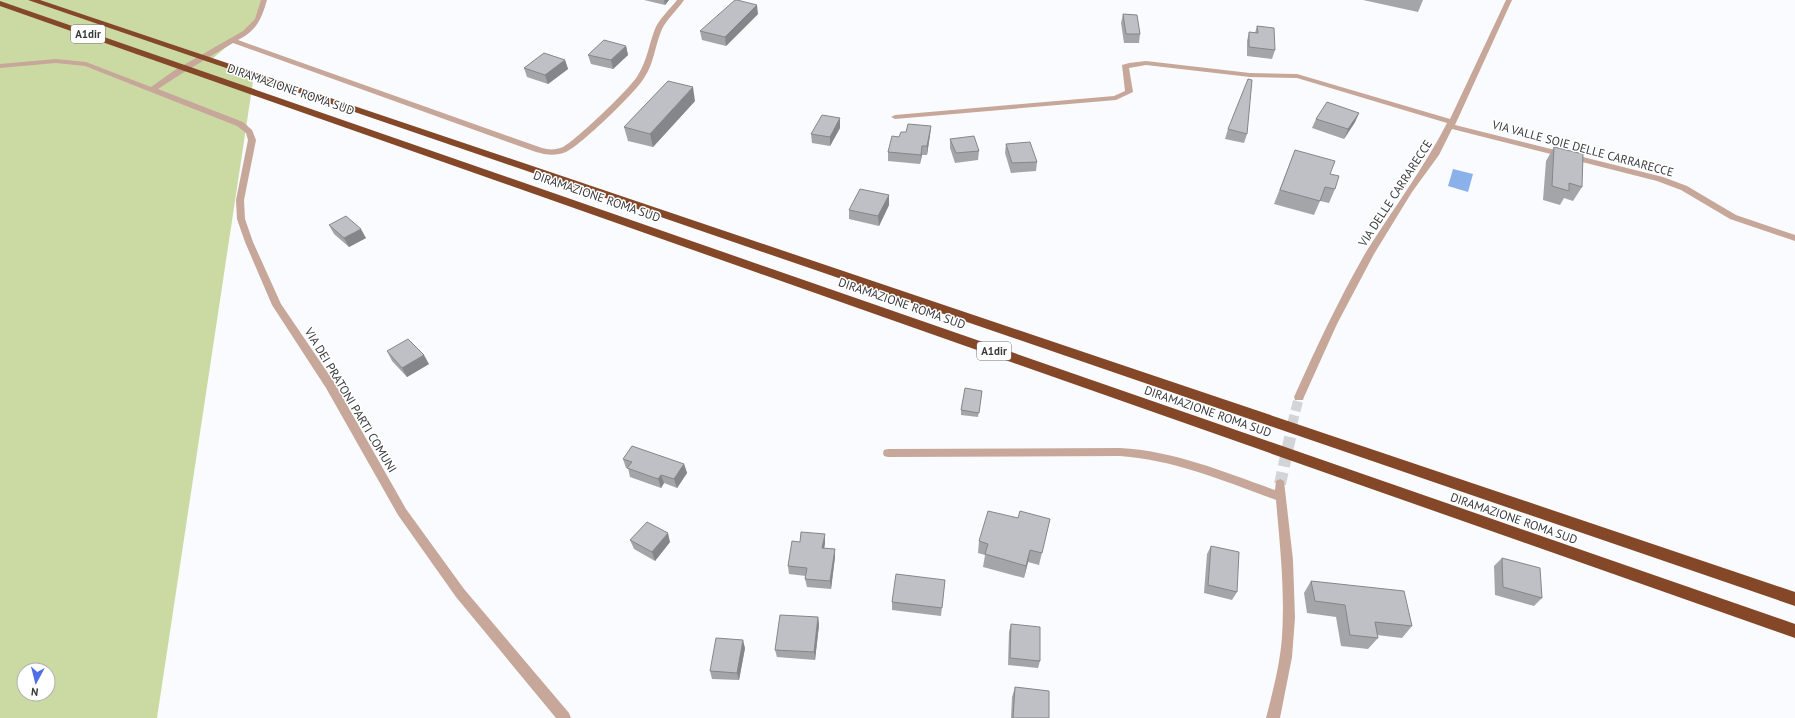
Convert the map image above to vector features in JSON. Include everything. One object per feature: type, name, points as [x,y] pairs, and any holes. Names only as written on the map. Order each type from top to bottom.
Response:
[{"type":"highway","name":"DIRAMAZIONE ROMA SUD","points":[[32,0],[1795,599]]},
{"type":"highway","name":"DIRAMAZIONE ROMA SUD","points":[[0,3],[1795,631]]},
{"type":"street","points":[[153,90],[178,72],[233,41],[248,30],[256,23],[261,14],[264,0]]},
{"type":"street","points":[[233,41],[539,150],[557,152],[572,145],[638,82],[648,64],[654,40],[659,28],[681,0]]},
{"type":"street","name":"VIA DELLE CARRARECCE","points":[[1299,397],[1351,288],[1390,221],[1435,155],[1509,0]]},
{"type":"street","name":"VIA DEI PRATONI PARTI COMUNI","points":[[0,66],[51,61],[76,62],[104,71],[240,124],[250,132],[252,143],[240,200],[241,219],[249,242],[277,305],[330,385],[402,512],[460,593],[564,718]]},
{"type":"street","name":"VIA VALLE SOIE DELLE CARRARECCE","points":[[895,117],[1116,98],[1129,92],[1125,67],[1129,65],[1146,63],[1250,75],[1297,76],[1451,124],[1666,181],[1691,192],[1733,217],[1795,238]]},
{"type":"street","points":[[888,453],[1120,452],[1144,454],[1186,464],[1281,497]]},
{"type":"street","points":[[1273,718],[1288,637],[1288,579],[1280,484]]},
{"type":"green space","points":[[0,0],[264,0],[261,14],[246,33],[233,41],[211,60],[254,75],[157,718],[0,718]]},
{"type":"water","points":[[1453,169],[1473,174],[1468,192],[1448,186]]},
{"type":"building","points":[[735,0],[757,5],[725,37],[700,31]]},
{"type":"building","points":[[1123,14],[1137,15],[1140,34],[1126,34]]},
{"type":"building","points":[[1257,26],[1274,28],[1275,50],[1249,47],[1249,32],[1258,33]]},
{"type":"building","points":[[604,40],[626,46],[611,60],[588,55]]},
{"type":"building","points":[[544,53],[565,60],[545,75],[524,68]]},
{"type":"building","points":[[1248,79],[1252,80],[1247,134],[1228,129]]},
{"type":"building","points":[[668,81],[693,87],[650,134],[624,127]]},
{"type":"building","points":[[1327,102],[1359,113],[1348,129],[1316,119]]},
{"type":"building","points":[[822,115],[840,118],[830,137],[811,134]]},
{"type":"building","points":[[908,124],[931,126],[927,146],[922,146],[921,155],[888,152],[892,136],[899,137],[901,132],[906,132]]},
{"type":"building","points":[[974,136],[979,151],[956,153],[950,139]]},
{"type":"building","points":[[1030,142],[1037,162],[1012,163],[1006,144]]},
{"type":"building","points":[[1554,147],[1583,154],[1582,187],[1569,183],[1569,191],[1552,186]]},
{"type":"building","points":[[1295,150],[1335,161],[1330,174],[1339,176],[1335,189],[1325,187],[1320,201],[1280,190]]},
{"type":"building","points":[[860,189],[889,195],[878,216],[849,210]]},
{"type":"building","points":[[346,216],[361,229],[344,238],[329,225]]},
{"type":"building","points":[[408,339],[424,355],[402,368],[387,351]]},
{"type":"building","points":[[965,388],[982,391],[979,413],[961,410]]},
{"type":"building","points":[[632,446],[684,464],[674,479],[661,475],[658,479],[627,468],[632,462],[623,459]]},
{"type":"building","points":[[988,511],[1018,518],[1020,511],[1050,519],[1042,553],[1030,550],[1026,566],[985,554],[988,544],[979,541]]},
{"type":"building","points":[[647,522],[668,533],[652,552],[630,540]]},
{"type":"building","points":[[801,532],[825,534],[822,548],[835,549],[830,581],[805,579],[807,568],[788,566],[792,541],[800,542]]},
{"type":"building","points":[[1211,546],[1239,552],[1237,592],[1208,585]]},
{"type":"building","points":[[1502,558],[1540,568],[1542,598],[1503,587]]},
{"type":"building","points":[[896,574],[945,580],[942,608],[892,602]]},
{"type":"building","points":[[1311,581],[1404,591],[1412,626],[1375,622],[1378,638],[1350,635],[1345,605],[1315,601]]},
{"type":"building","points":[[780,615],[818,617],[814,652],[775,650]]},
{"type":"building","points":[[1011,624],[1040,627],[1040,661],[1010,658]]},
{"type":"building","points":[[716,638],[743,640],[737,673],[710,671]]},
{"type":"building","points":[[1015,687],[1049,691],[1049,718],[1013,718]]},
{"type":"tunnel","points":[[1292,425],[1299,397]]},
{"type":"tunnel","points":[[1280,484],[1293,424]]}]
